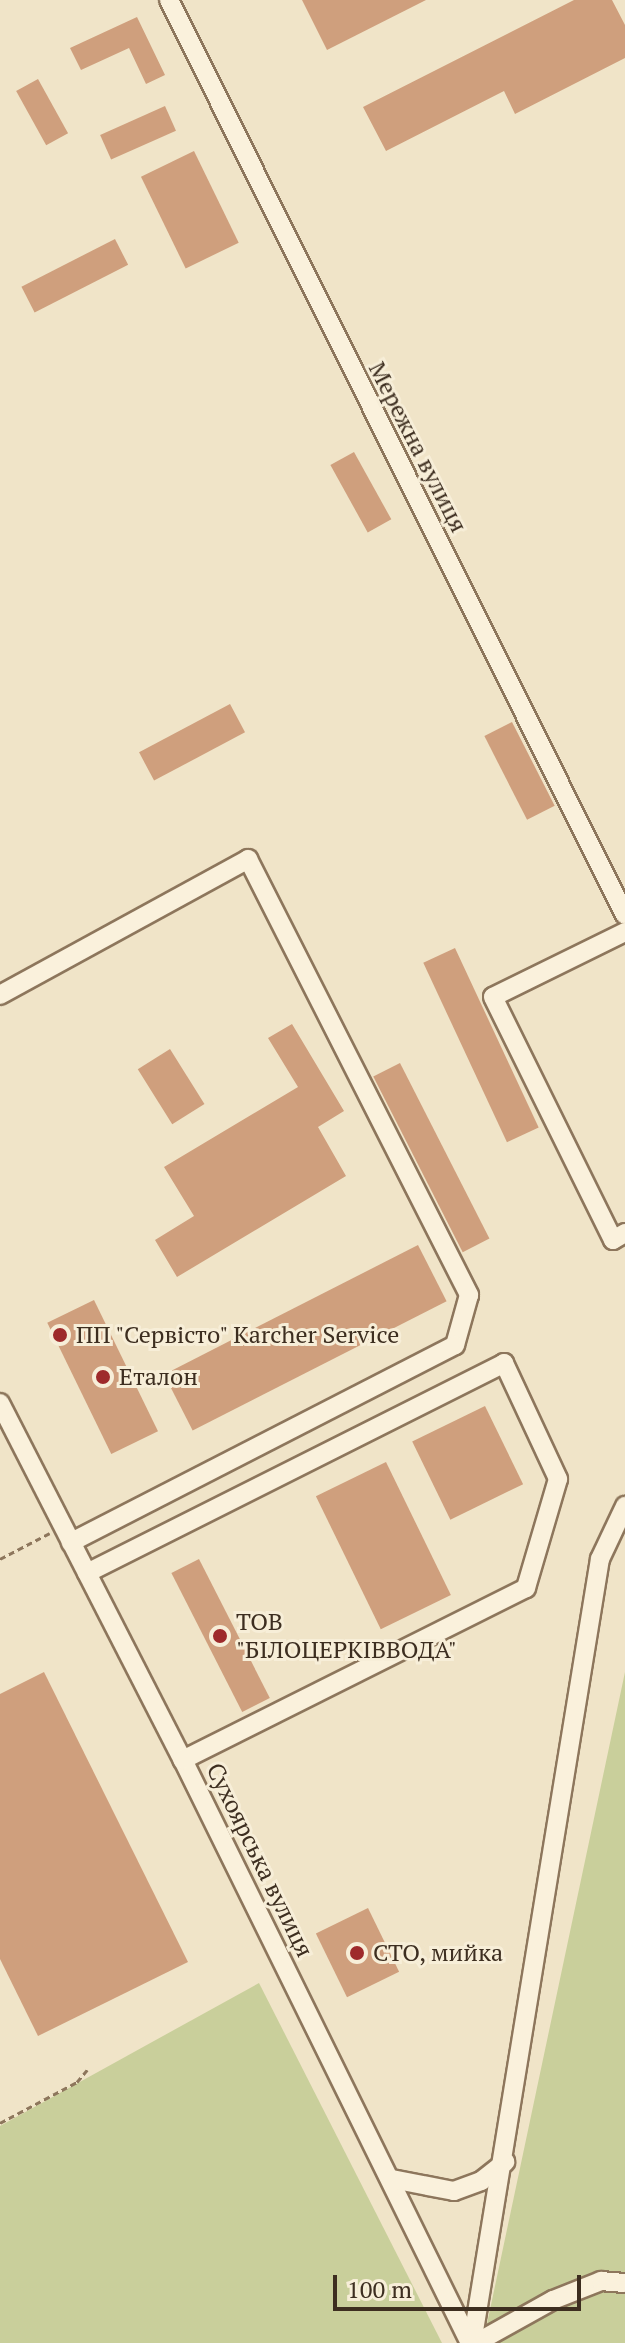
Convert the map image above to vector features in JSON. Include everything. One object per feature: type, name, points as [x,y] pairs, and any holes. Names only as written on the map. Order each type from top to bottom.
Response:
[{"type":"street","name":"Мережна вулиця","points":[[169,0],[625,915]]},
{"type":"street","points":[[0,995],[248,859],[469,1295],[455,1345],[67,1534]]},
{"type":"street","points":[[625,932],[493,997],[613,1240],[625,1233]]},
{"type":"street","points":[[87,1573],[504,1363],[558,1479],[526,1588],[183,1760]]},
{"type":"street","name":"Сухоярська вулиця","points":[[0,1403],[183,1760],[472,2343]]},
{"type":"street","points":[[472,2343],[505,2162],[600,1559],[619,1526],[625,1506]]},
{"type":"street","points":[[392,2179],[454,2191],[481,2181],[505,2162]]},
{"type":"street","points":[[472,2343],[553,2300],[601,2281],[625,2283]]},
{"type":"path","points":[[0,1559],[67,1534]]},
{"type":"path","points":[[0,2123],[77,2082],[87,2070]]},
{"type":"green space","points":[[625,1672],[625,2343],[475,2343],[484,2338]]},
{"type":"green space","points":[[259,1983],[442,2343],[0,2343],[0,2126]]},
{"type":"building","points":[[302,0],[426,0],[327,50]]},
{"type":"building","points":[[574,0],[612,0],[625,25],[625,58],[515,114],[504,91],[386,151],[363,107]]},
{"type":"building","points":[[137,17],[165,75],[146,84],[129,48],[81,70],[70,48]]},
{"type":"building","points":[[38,79],[68,133],[46,145],[16,91]]},
{"type":"building","points":[[165,106],[176,131],[111,160],[100,135]]},
{"type":"building","points":[[194,151],[239,243],[186,269],[141,177]]},
{"type":"building","points":[[115,239],[128,265],[35,313],[21,287]]},
{"type":"building","points":[[354,452],[391,519],[368,532],[330,465]]},
{"type":"building","points":[[230,704],[245,732],[154,781],[139,752]]},
{"type":"building","points":[[512,722],[555,806],[527,820],[484,736]]},
{"type":"building","points":[[455,948],[539,1127],[507,1142],[423,963]]},
{"type":"building","points":[[292,1024],[344,1111],[318,1127],[346,1176],[177,1277],[155,1240],[194,1216],[164,1167],[298,1087],[268,1038]]},
{"type":"building","points":[[170,1049],[204,1104],[172,1124],[138,1069]]},
{"type":"building","points":[[400,1063],[489,1239],[463,1252],[373,1077]]},
{"type":"building","points":[[418,1245],[447,1301],[193,1431],[164,1374]]},
{"type":"building","name":"Еталон","points":[[94,1300],[158,1431],[111,1454],[47,1323]]},
{"type":"building","points":[[485,1406],[523,1484],[450,1520],[412,1442]]},
{"type":"building","points":[[386,1462],[451,1595],[381,1629],[316,1496]]},
{"type":"building","name":"ТОВ \"БІЛОЦЕРКІВВОДА\"","points":[[199,1559],[270,1698],[242,1712],[171,1573]]},
{"type":"building","points":[[44,1672],[188,1962],[38,2036],[0,1959],[0,1694]]},
{"type":"building","name":"СТО, мийка","points":[[368,1908],[399,1972],[347,1997],[316,1933]]},
{"type":"place","name":"ПП \"Сервісто\" Karcher Service","points":[[60,1335]]},
{"type":"place","name":"Еталон","points":[[103,1377]]},
{"type":"place","name":"ТОВ \"БІЛОЦЕРКІВВОДА\"","points":[[220,1636]]},
{"type":"place","name":"СТО, мийка","points":[[357,1953]]}]
